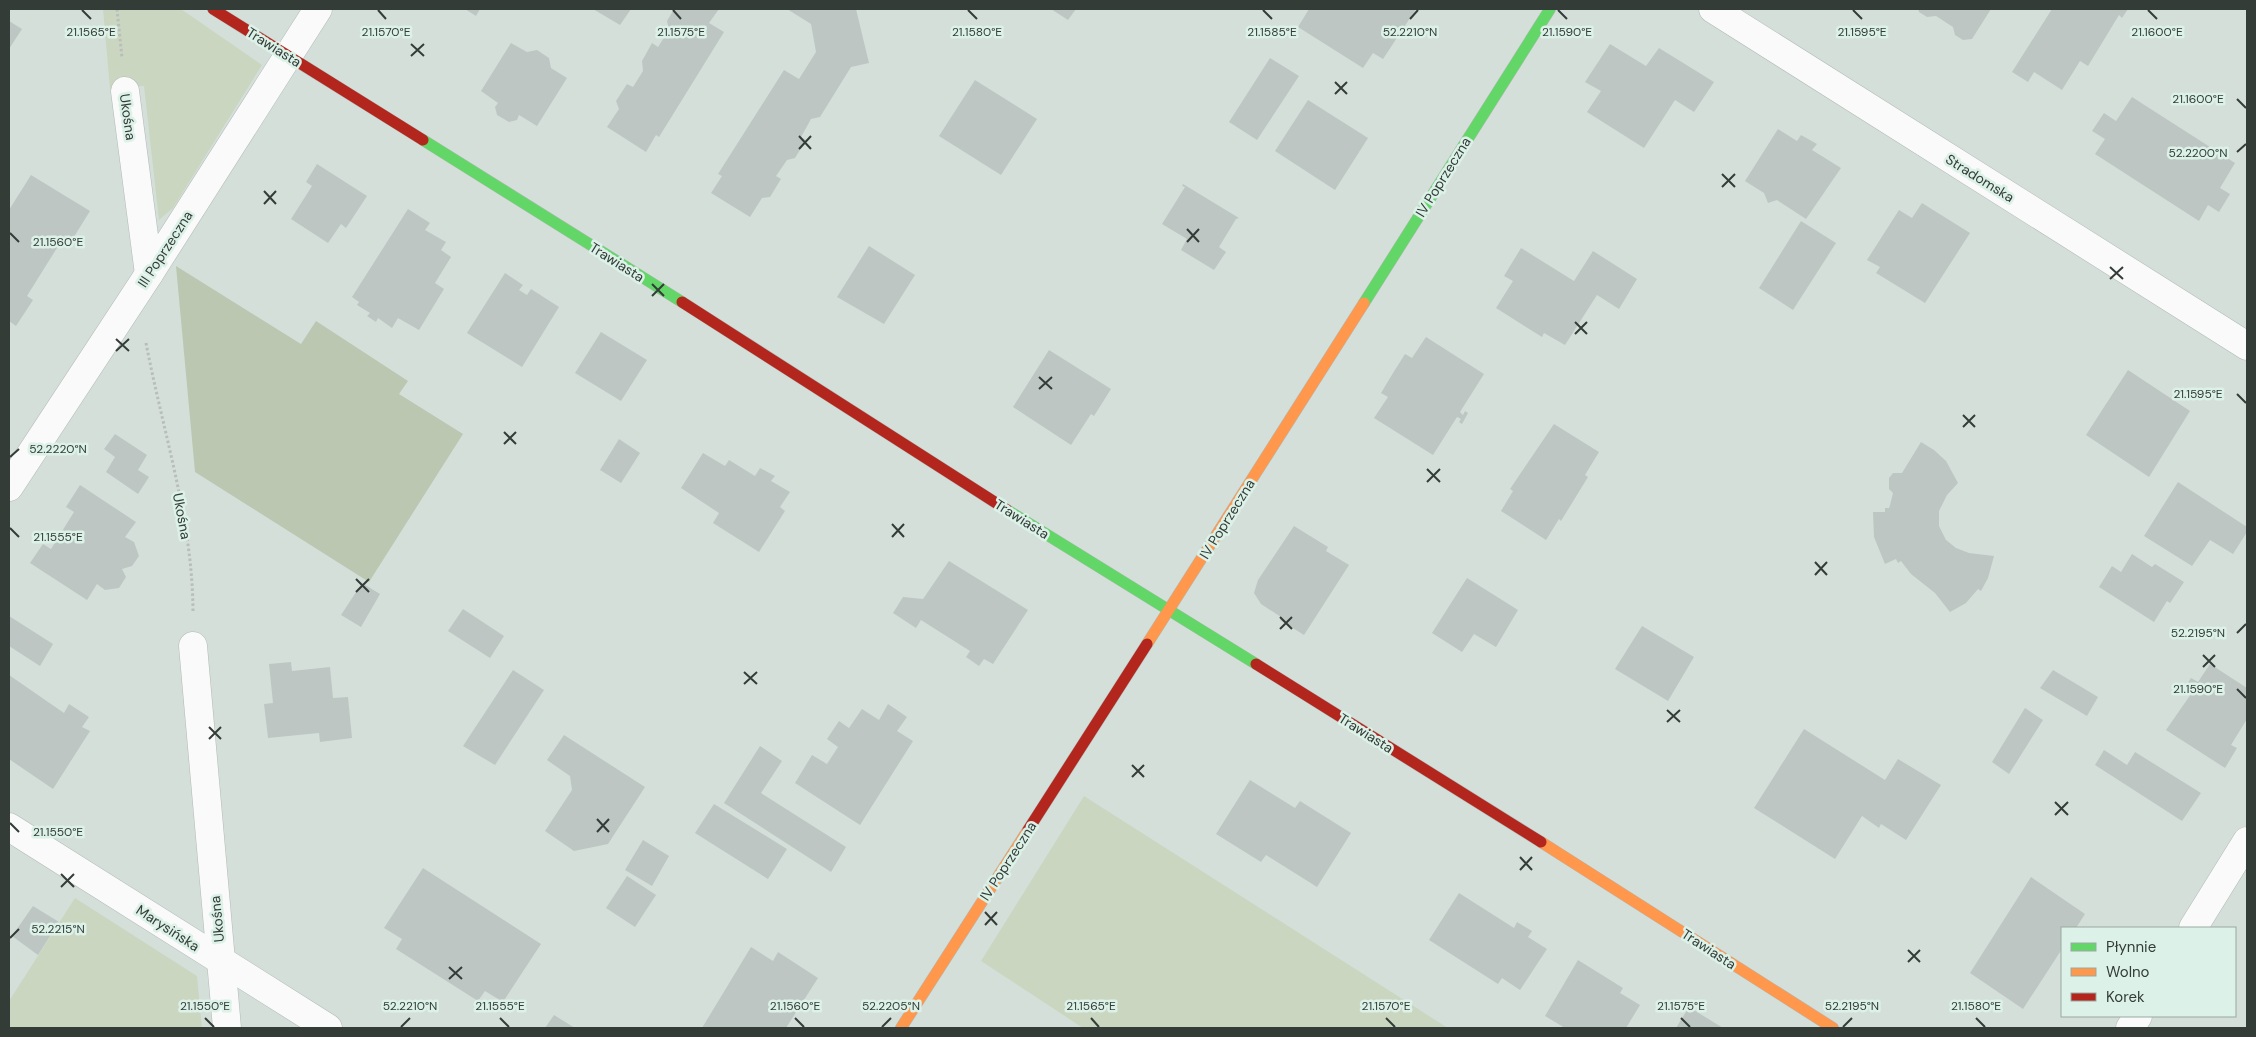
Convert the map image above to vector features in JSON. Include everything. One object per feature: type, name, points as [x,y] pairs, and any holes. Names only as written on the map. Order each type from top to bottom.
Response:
[{"type":"street","name":"Trawiasta","points":[[213,9],[1169,610],[1531,835],[1832,1028]]},
{"type":"street","name":"III Poprzeczna","points":[[9,487],[149,274],[318,9]]},
{"type":"street","name":"IV Poprzeczna","points":[[901,1028],[1550,9]]},
{"type":"street","name":"Stradomska","points":[[1713,9],[2247,346]]},
{"type":"street","name":"Ukośna","points":[[124,91],[149,274]]},
{"type":"street","name":"Ukośna","points":[[193,646],[227,1028]]},
{"type":"street","name":"Marysińska","points":[[9,827],[328,1028]]},
{"type":"street","points":[[2193,927],[2247,841]]},
{"type":"street","points":[[2130,1028],[2137,1017]]},
{"type":"path","name":"Ukośna","points":[[117,9],[124,91]]},
{"type":"path","name":"Ukośna","points":[[144,333],[185,527],[193,592],[193,646]]},
{"type":"green space","points":[[103,9],[181,9],[262,65],[173,208],[159,220],[144,86],[110,89]]},
{"type":"green space","points":[[176,266],[301,344],[316,321],[408,381],[399,394],[463,434],[369,582],[195,472]]},
{"type":"green space","points":[[1084,796],[1448,1028],[1083,1028],[981,961]]},
{"type":"green space","points":[[75,898],[197,976],[202,1028],[9,1028],[9,1001]]},
{"type":"building","points":[[465,9],[480,9],[476,16]]},
{"type":"building","points":[[593,9],[631,9],[620,25]]},
{"type":"building","points":[[674,9],[719,9],[709,23],[724,32],[659,137],[656,135],[646,152],[607,127],[619,109],[616,101],[627,84],[633,87],[643,71],[642,61],[652,43],[658,47],[669,30],[667,21]]},
{"type":"building","points":[[787,9],[856,9],[869,63],[851,67],[820,117],[811,119],[801,137],[806,140],[795,158],[787,160],[776,176],[781,179],[770,197],[762,198],[750,217],[711,193],[722,176],[718,174],[784,70],[799,79],[816,52],[811,24]]},
{"type":"building","points":[[1051,9],[1076,9],[1068,20]]},
{"type":"building","points":[[1309,9],[1416,9],[1383,59],[1373,53],[1363,68],[1298,27]]},
{"type":"building","points":[[1918,9],[1991,9],[1972,39],[1963,40],[1955,35],[1953,27],[1936,16],[1927,17],[1919,12]]},
{"type":"building","points":[[2052,9],[2128,9],[2122,18],[2119,15],[2088,66],[2080,61],[2062,90],[2034,72],[2028,82],[2012,72]]},
{"type":"building","points":[[9,21],[22,29],[9,49]]},
{"type":"building","points":[[511,43],[527,52],[537,50],[549,58],[551,68],[567,78],[537,126],[519,115],[517,120],[509,122],[497,115],[495,107],[498,103],[481,91]]},
{"type":"building","points":[[1610,44],[1646,66],[1659,48],[1714,82],[1694,112],[1675,100],[1644,148],[1587,112],[1601,91],[1585,82]]},
{"type":"building","points":[[1270,58],[1299,76],[1257,140],[1229,122]]},
{"type":"building","points":[[975,80],[1037,119],[1001,175],[939,136]]},
{"type":"building","points":[[2132,97],[2235,163],[2220,188],[2230,194],[2219,212],[2208,205],[2199,221],[2095,154],[2105,139],[2092,131],[2104,113],[2116,121]]},
{"type":"building","points":[[1308,100],[1368,138],[1335,190],[1275,151]]},
{"type":"building","points":[[1778,129],[1797,141],[1801,135],[1817,144],[1812,150],[1841,168],[1806,219],[1777,200],[1768,203],[1764,193],[1745,181]]},
{"type":"building","points":[[317,164],[367,196],[346,228],[341,224],[328,243],[291,219],[312,186],[306,182]]},
{"type":"building","points":[[31,175],[90,211],[72,240],[65,235],[27,296],[33,300],[16,326],[9,321],[9,210]]},
{"type":"building","points":[[1183,184],[1239,218],[1236,219],[1219,247],[1226,252],[1214,270],[1181,250],[1187,239],[1162,224],[1185,187],[1182,186]]},
{"type":"building","points":[[1922,203],[1970,233],[1925,303],[1876,273],[1880,267],[1867,260],[1899,210],[1912,218]]},
{"type":"building","points":[[408,209],[430,223],[425,230],[446,242],[441,250],[451,257],[435,283],[444,289],[419,330],[398,318],[392,328],[378,318],[376,322],[367,316],[370,313],[357,305],[359,302],[352,297]]},
{"type":"building","points":[[1801,221],[1836,243],[1793,310],[1759,288]]},
{"type":"building","points":[[869,246],[915,275],[884,324],[837,297]]},
{"type":"building","points":[[1521,248],[1574,281],[1593,251],[1637,279],[1619,309],[1597,295],[1565,345],[1544,333],[1542,337],[1496,308],[1513,281],[1504,276]]},
{"type":"building","points":[[505,273],[523,285],[519,290],[527,295],[531,289],[559,307],[522,367],[467,333]]},
{"type":"building","points":[[601,332],[647,360],[621,401],[575,373]]},
{"type":"building","points":[[1426,337],[1484,374],[1460,412],[1463,415],[1465,411],[1468,413],[1462,424],[1459,422],[1461,419],[1457,417],[1433,455],[1374,418],[1388,397],[1381,393],[1405,354],[1412,358]]},
{"type":"building","points":[[1049,350],[1111,389],[1094,416],[1091,414],[1071,445],[1013,407]]},
{"type":"building","points":[[2128,370],[2190,411],[2149,477],[2086,435]]},
{"type":"building","points":[[1554,424],[1599,452],[1585,475],[1588,477],[1561,521],[1559,519],[1546,540],[1501,511],[1513,491],[1510,489]]},
{"type":"building","points":[[115,434],[147,455],[138,470],[149,477],[138,494],[106,472],[115,457],[104,449]]},
{"type":"building","points":[[619,439],[640,453],[621,483],[600,470]]},
{"type":"building","points":[[1921,442],[1946,461],[1958,483],[1947,495],[1939,511],[1939,526],[1946,540],[1956,548],[1969,553],[1994,556],[1988,578],[1981,591],[1978,589],[1966,603],[1950,612],[1935,593],[1911,574],[1901,561],[1898,563],[1896,559],[1885,564],[1874,537],[1873,512],[1885,512],[1885,508],[1889,508],[1890,505],[1893,493],[1889,489],[1889,478],[1893,473],[1902,473]]},
{"type":"building","points":[[703,453],[725,466],[729,460],[755,476],[760,468],[775,476],[771,481],[790,492],[780,507],[785,511],[759,552],[713,523],[719,513],[681,488]]},
{"type":"building","points":[[2178,482],[2247,527],[2247,532],[2233,554],[2210,540],[2192,566],[2144,536]]},
{"type":"building","points":[[80,485],[136,522],[125,537],[134,542],[139,556],[132,566],[122,569],[126,577],[119,588],[105,590],[97,584],[87,600],[30,563],[43,544],[51,549],[74,512],[66,507]]},
{"type":"building","points":[[1294,526],[1328,547],[1326,551],[1349,565],[1304,635],[1280,620],[1281,617],[1261,604],[1254,593],[1258,580]]},
{"type":"building","points":[[2132,554],[2152,567],[2155,564],[2184,582],[2170,603],[2167,601],[2154,622],[2099,587],[2112,566],[2121,572]]},
{"type":"building","points":[[949,561],[1028,610],[993,664],[984,659],[979,666],[966,657],[970,651],[921,620],[916,628],[893,613],[903,597],[923,599]]},
{"type":"building","points":[[1467,578],[1518,610],[1496,647],[1474,634],[1462,652],[1432,633]]},
{"type":"building","points":[[362,583],[380,594],[361,627],[341,615]]},
{"type":"building","points":[[463,609],[504,636],[490,658],[448,631]]},
{"type":"building","points":[[9,616],[53,644],[40,666],[9,646]]},
{"type":"building","points":[[1642,626],[1694,657],[1668,701],[1615,669]]},
{"type":"building","points":[[291,662],[292,671],[330,667],[333,698],[348,697],[352,738],[320,742],[319,733],[268,738],[264,704],[273,703],[269,664]]},
{"type":"building","points":[[2210,664],[2247,688],[2247,719],[2231,745],[2237,748],[2225,768],[2166,730],[2191,694],[2184,689],[2191,678],[2198,682]]},
{"type":"building","points":[[513,670],[544,690],[495,765],[463,746]]},
{"type":"building","points":[[2053,670],[2098,697],[2087,716],[2040,688]]},
{"type":"building","points":[[9,675],[64,713],[69,704],[89,717],[82,727],[90,731],[53,789],[9,759]]},
{"type":"building","points":[[888,704],[907,717],[897,731],[913,741],[860,825],[795,783],[812,755],[827,764],[838,747],[827,739],[839,721],[849,728],[862,709],[879,720]]},
{"type":"building","points":[[2025,708],[2043,720],[2009,774],[1992,762]]},
{"type":"building","points":[[1804,729],[1885,780],[1898,759],[1941,785],[1906,840],[1881,824],[1879,828],[1862,816],[1835,859],[1754,808]]},
{"type":"building","points":[[564,735],[645,787],[608,844],[574,851],[545,831],[572,790],[570,776],[547,760]]},
{"type":"building","points":[[760,746],[782,761],[761,793],[846,847],[831,872],[724,803]]},
{"type":"building","points":[[2104,750],[2127,765],[2135,752],[2201,793],[2182,821],[2095,765]]},
{"type":"building","points":[[1250,780],[1295,808],[1300,801],[1351,833],[1317,887],[1266,855],[1261,862],[1216,834]]},
{"type":"building","points":[[714,804],[787,849],[768,879],[695,833]]},
{"type":"building","points":[[643,840],[669,856],[652,886],[625,870]]},
{"type":"building","points":[[423,868],[541,944],[503,1002],[485,991],[478,1001],[396,949],[402,939],[384,928]]},
{"type":"building","points":[[627,876],[656,895],[635,927],[606,908]]},
{"type":"building","points":[[2031,877],[2085,914],[2077,927],[2061,927],[2061,951],[2023,1009],[1970,973]]},
{"type":"building","points":[[1459,893],[1514,928],[1517,922],[1532,931],[1528,937],[1547,949],[1520,990],[1502,978],[1498,984],[1429,940]]},
{"type":"building","points":[[33,906],[59,922],[38,955],[12,936]]},
{"type":"building","points":[[751,947],[773,961],[778,952],[818,978],[786,1028],[702,1028]]},
{"type":"building","points":[[1578,960],[1623,988],[1620,993],[1640,1005],[1626,1028],[1565,1028],[1545,1016]]},
{"type":"building","points":[[1689,1007],[1723,1028],[1676,1028]]},
{"type":"building","points":[[554,1015],[575,1028],[545,1028]]},
{"type":"traffic: fast","points":[[1364,303],[1550,9]]},
{"type":"traffic: fast","points":[[423,140],[682,302]]},
{"type":"traffic: fast","points":[[1007,510],[1256,664]]},
{"type":"traffic: slow","points":[[1147,644],[1364,303]]},
{"type":"traffic: slow","points":[[901,1028],[1028,830]]},
{"type":"traffic: slow","points":[[1541,842],[1833,1028]]},
{"type":"traffic: jam","points":[[213,9],[423,140]]},
{"type":"traffic: jam","points":[[682,302],[1007,510]]},
{"type":"traffic: jam","points":[[1028,830],[1147,644]]},
{"type":"traffic: jam","points":[[1256,664],[1541,842]]}]
